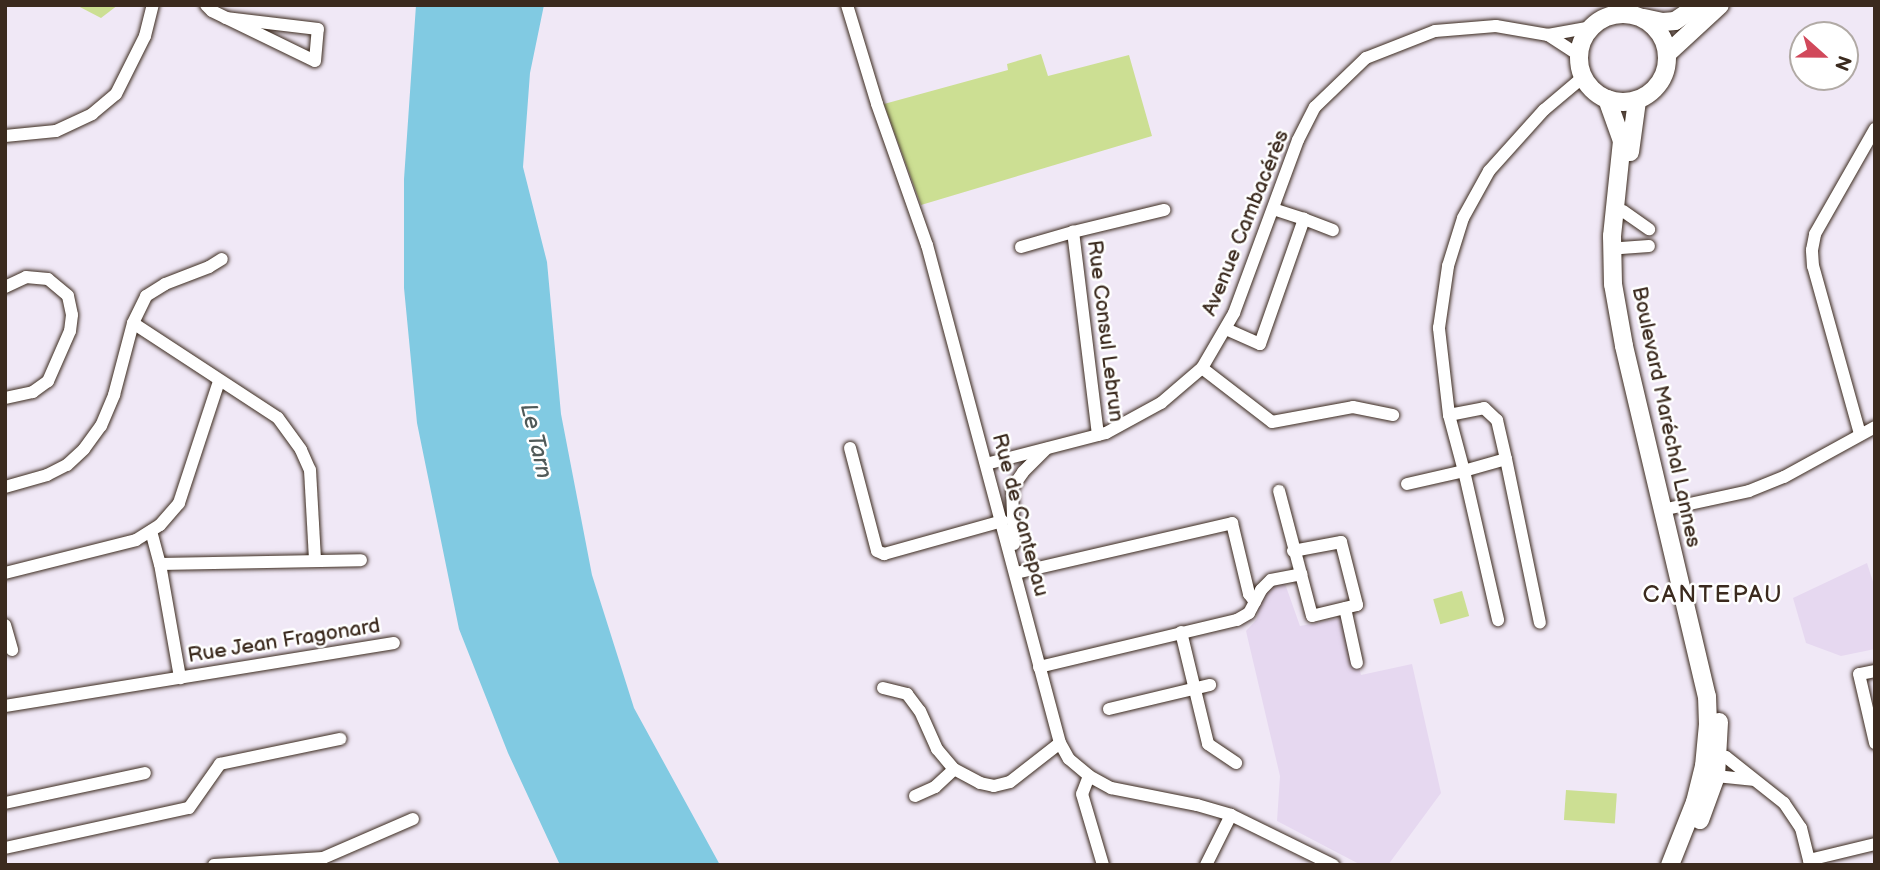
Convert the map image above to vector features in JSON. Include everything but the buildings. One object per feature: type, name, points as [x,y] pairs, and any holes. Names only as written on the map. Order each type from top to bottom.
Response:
[{"type":"main road","points":[[1583,78],[1579,55],[1581,45],[1592,27],[1613,15],[1637,16],[1663,22],[1675,20],[1699,5]]},
{"type":"main road","points":[[1667,54],[1720,5]]},
{"type":"main road","points":[[1607,99],[1637,100],[1660,83],[1666,69],[1667,54],[1658,30],[1637,16]]},
{"type":"main road","name":"Boulevard Maréchal Lannes","points":[[1583,78],[1597,94],[1607,99],[1622,141],[1612,236],[1614,284],[1667,508],[1717,692],[1715,765],[1680,865]]},
{"type":"main road","name":"Boulevard Maréchal Lannes","points":[[1637,100],[1621,248],[1629,317],[1707,696],[1707,746],[1695,802],[1670,865]]},
{"type":"street","points":[[5,136],[56,131],[92,114],[116,94],[145,36],[153,5]]},
{"type":"street","points":[[206,5],[226,18],[315,61],[318,29],[226,18]]},
{"type":"street","name":"Rue de Cantepau","points":[[847,5],[877,104],[927,245],[1060,743],[1069,758],[1089,776],[1111,788],[1197,805],[1231,816],[1333,865]]},
{"type":"street","name":"Avenue Cambacérès","points":[[986,464],[1098,435],[1134,420],[1161,403],[1202,368],[1226,329],[1274,209],[1298,140],[1315,107],[1366,58],[1435,31],[1496,26],[1548,35],[1592,27]]},
{"type":"street","name":"Avenue Cambacérès","points":[[1548,35],[1579,55]]},
{"type":"street","points":[[1498,621],[1449,415],[1439,328],[1448,265],[1463,218],[1489,170],[1516,138],[1583,78]]},
{"type":"street","points":[[1860,434],[1816,278],[1812,250],[1815,234],[1875,129]]},
{"type":"street","points":[[1274,209],[1333,230]]},
{"type":"street","name":"Rue Consul Lebrun","points":[[1021,247],[1164,210]]},
{"type":"street","points":[[1623,211],[1649,229]]},
{"type":"street","points":[[1226,329],[1260,344],[1304,219]]},
{"type":"street","name":"Rue Consul Lebrun","points":[[1073,232],[1098,435]]},
{"type":"street","points":[[1621,248],[1649,246]]},
{"type":"street","points":[[5,487],[47,475],[67,465],[84,449],[101,426],[114,395],[133,323],[146,296],[165,284],[209,267],[222,259]]},
{"type":"street","points":[[5,288],[26,277],[48,279],[68,296],[72,315],[70,331],[48,381],[33,392],[5,398]]},
{"type":"street","points":[[133,323],[278,418],[301,450],[310,470],[315,559]]},
{"type":"street","points":[[1202,368],[1272,422],[1353,407],[1393,415]]},
{"type":"street","points":[[5,573],[136,540],[151,531],[178,503],[219,381]]},
{"type":"street","points":[[1449,415],[1484,408],[1497,420],[1540,623]]},
{"type":"street","points":[[1667,508],[1749,491],[1784,477],[1875,427]]},
{"type":"street","points":[[850,448],[877,551],[884,554],[1002,521]]},
{"type":"street","points":[[1046,449],[1023,472],[1012,488],[1016,573],[1130,551],[1232,523],[1249,594],[1255,602]]},
{"type":"street","points":[[1407,484],[1506,459]]},
{"type":"street","points":[[1279,491],[1293,551],[1312,616],[1357,605],[1341,542],[1293,551]]},
{"type":"street","name":"Rue Jean Fragonard","points":[[151,531],[160,564],[180,678]]},
{"type":"street","points":[[160,564],[361,560]]},
{"type":"street","points":[[1039,667],[1237,620],[1249,613],[1271,580],[1300,575]]},
{"type":"street","points":[[1345,608],[1357,663]]},
{"type":"street","points":[[5,625],[12,650]]},
{"type":"street","points":[[1181,632],[1208,744],[1236,763]]},
{"type":"street","name":"Rue Jean Fragonard","points":[[5,706],[394,643]]},
{"type":"street","points":[[1875,671],[1859,674],[1875,743]]},
{"type":"street","points":[[1109,709],[1210,685]]},
{"type":"street","points":[[883,688],[907,694],[920,712],[937,749],[954,769],[965,777],[994,786],[1023,774],[1060,743]]},
{"type":"street","points":[[1695,802],[1715,765],[1714,724],[1707,696]]},
{"type":"street","points":[[5,848],[189,808],[220,764],[340,739]]},
{"type":"street","points":[[1715,765],[1768,788],[1792,813],[1801,828],[1809,862],[1875,844]]},
{"type":"street","points":[[1715,765],[1753,780]]},
{"type":"street","points":[[915,796],[935,786],[954,769]]},
{"type":"street","points":[[5,803],[145,773]]},
{"type":"street","points":[[1089,776],[1082,794],[1103,865]]},
{"type":"street","points":[[1206,865],[1231,816]]},
{"type":"street","points":[[214,865],[323,862],[413,819]]},
{"type":"shaded area","points":[[1867,563],[1875,588],[1875,649],[1841,656],[1806,643],[1793,598]]},
{"type":"shaded area","points":[[1283,578],[1300,626],[1347,617],[1361,675],[1412,664],[1441,793],[1388,865],[1361,865],[1277,821],[1280,776],[1246,631],[1257,619],[1261,590]]},
{"type":"green space","points":[[76,5],[118,5],[101,18]]},
{"type":"green space","points":[[1041,54],[1048,76],[1129,55],[1152,136],[921,205],[884,104],[1008,70],[1007,64]]},
{"type":"green space","points":[[1462,591],[1469,616],[1440,624],[1433,599]]},
{"type":"green space","points":[[1566,790],[1617,794],[1615,823],[1564,820]]},
{"type":"water","name":"Le Tarn","points":[[416,5],[544,5],[530,73],[523,167],[547,262],[561,414],[592,575],[634,708],[720,865],[560,865],[508,753],[459,629],[417,423],[404,288],[404,179]]},
{"type":"district","name":"CANTEPAU","points":[[1713,595]]}]
